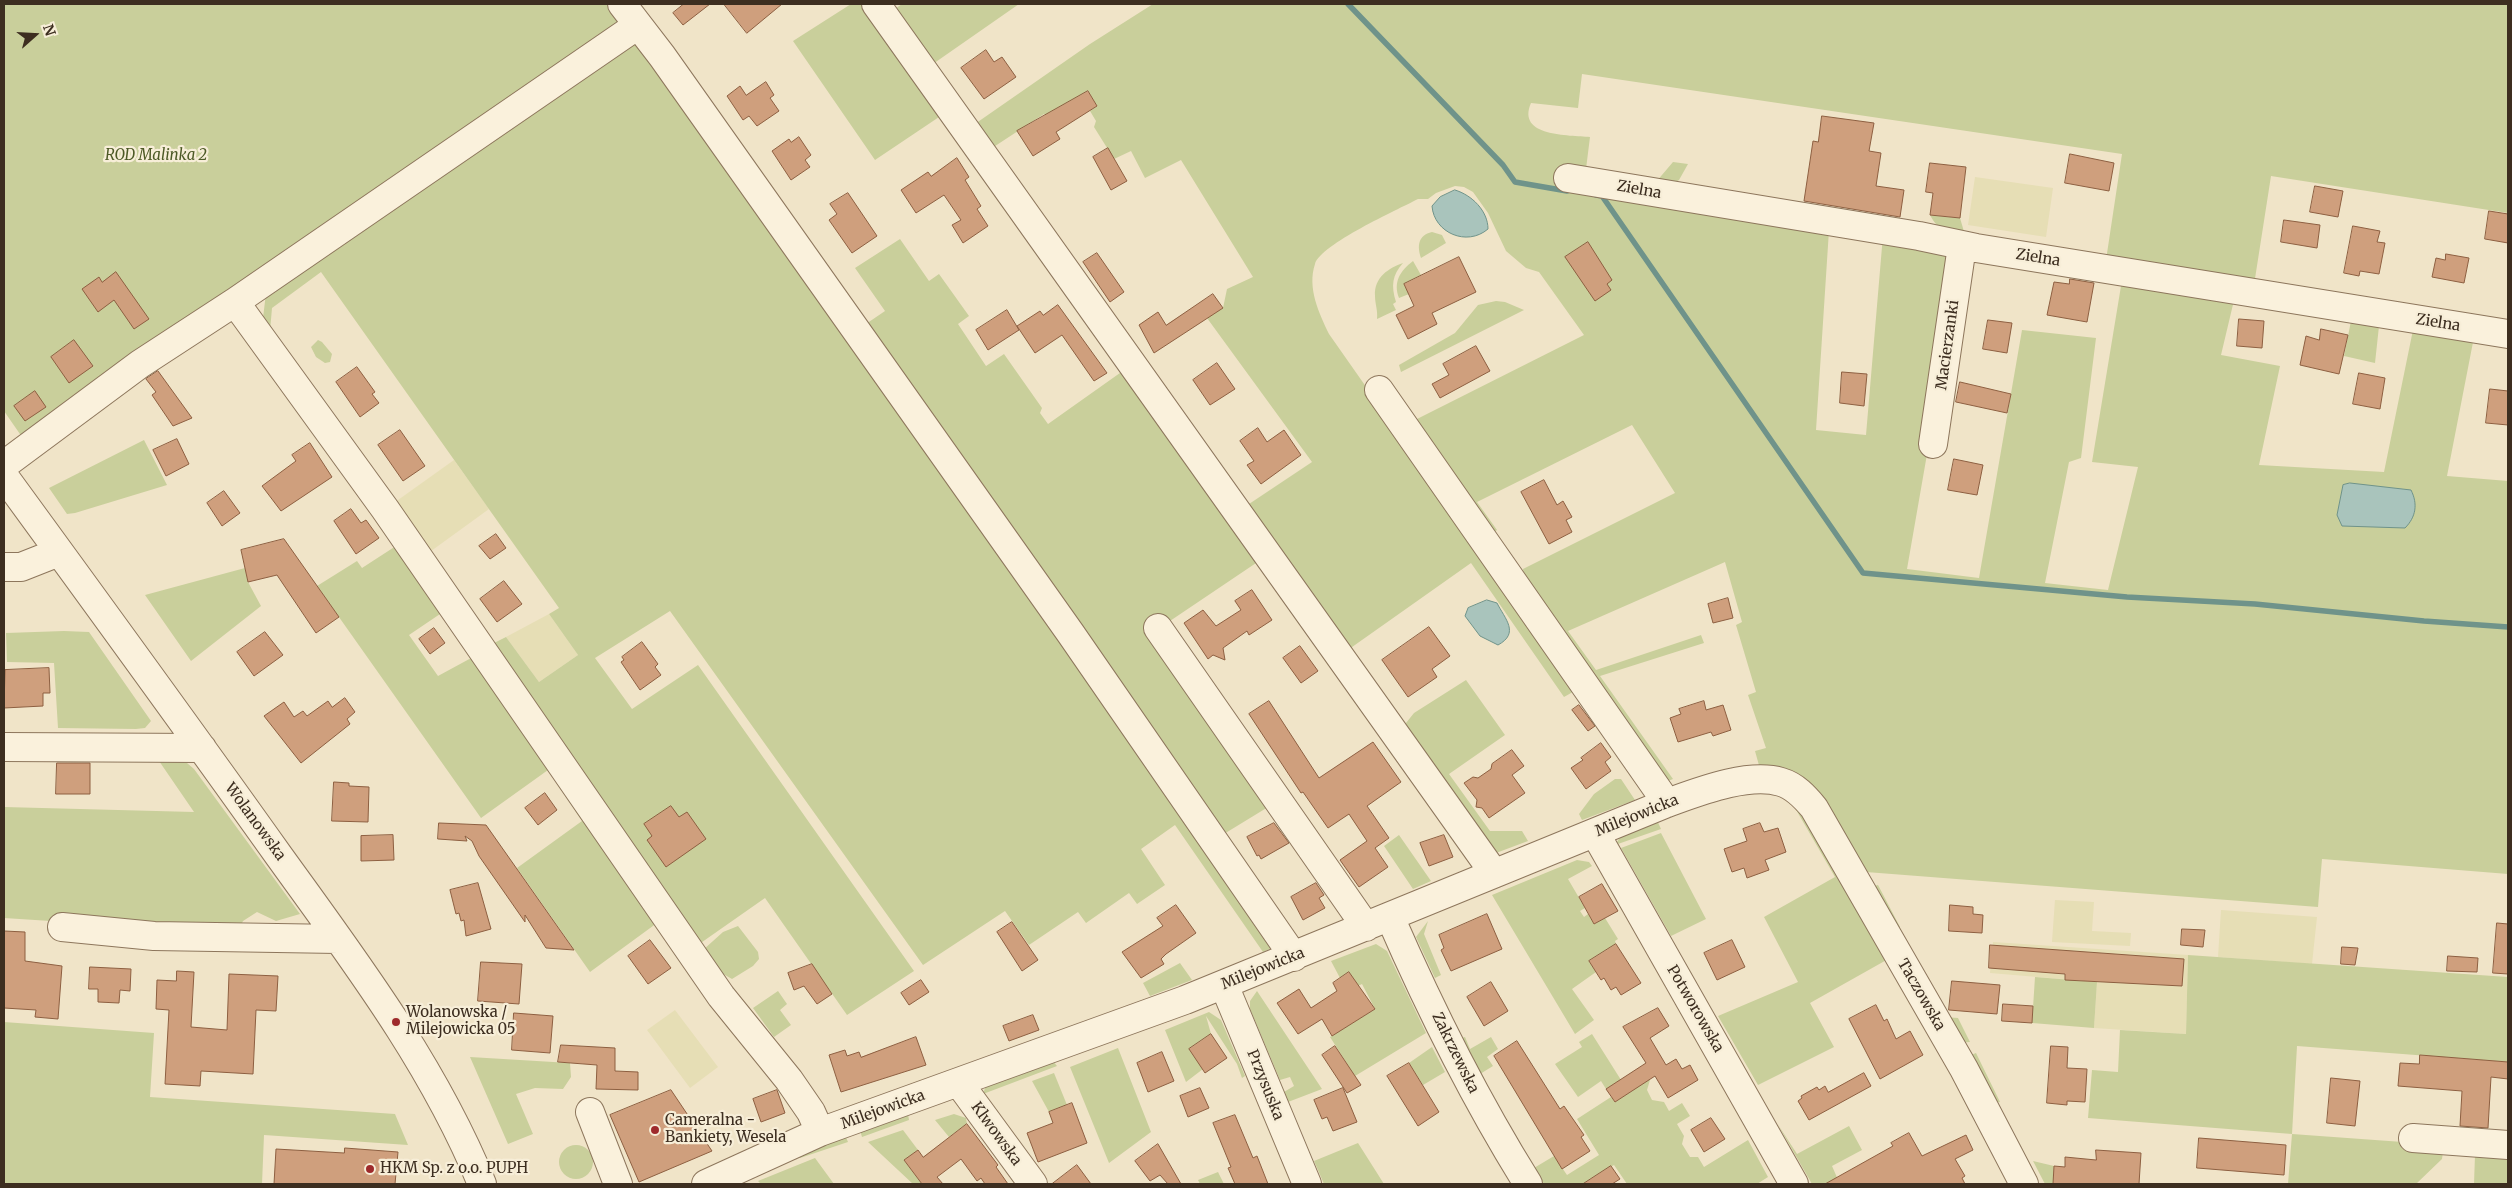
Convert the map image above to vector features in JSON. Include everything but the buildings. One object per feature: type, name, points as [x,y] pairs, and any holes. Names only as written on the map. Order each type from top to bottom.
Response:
[{"type":"street","points":[[876,4],[1494,873]]},
{"type":"street","points":[[4,464],[140,364],[235,302],[630,15],[662,56],[1071,634],[1294,957]]},
{"type":"street","name":"Zielna","points":[[1568,178],[1919,236],[1962,246],[2508,334]]},
{"type":"street","name":"Macierzanki","points":[[1933,444],[1962,246]]},
{"type":"street","points":[[235,302],[385,510],[699,965],[789,1080],[810,1112],[820,1132]]},
{"type":"street","points":[[1378,390],[1667,803]]},
{"type":"street","name":"Wolanowska","points":[[4,476],[338,938],[419,1060],[446,1106],[482,1184]]},
{"type":"street","points":[[4,567],[21,566],[59,552]]},
{"type":"street","name":"Zakrzewska","points":[[1158,628],[1378,922],[1528,1184]]},
{"type":"street","points":[[4,747],[202,748]]},
{"type":"street","name":"Milejowicka","points":[[706,1184],[820,1132],[1224,985],[1667,803],[1721,786],[1764,780],[1781,782],[1796,789],[1814,808]]},
{"type":"street","name":"Taczowska","points":[[1814,808],[1964,1069],[2024,1184]]},
{"type":"street","name":"Potworowska","points":[[1595,833],[1794,1184]]},
{"type":"street","points":[[62,927],[154,936],[338,938]]},
{"type":"street","name":"Przysuska","points":[[1224,985],[1307,1184]]},
{"type":"street","name":"Klwowska","points":[[959,1083],[1033,1184]]},
{"type":"street","points":[[590,1112],[618,1184]]},
{"type":"street","points":[[2413,1138],[2508,1145]]},
{"type":"shaded area","points":[[1975,177],[2053,188],[2046,237],[1968,225]]},
{"type":"shaded area","points":[[454,460],[489,509],[427,554],[391,505]]},
{"type":"shaded area","points":[[549,614],[578,655],[539,682],[506,637]]},
{"type":"shaded area","points":[[2055,900],[2094,902],[2092,931],[2131,933],[2130,946],[2052,942]]},
{"type":"shaded area","points":[[2221,910],[2317,917],[2312,964],[2218,957]]},
{"type":"shaded area","points":[[1993,942],[2188,955],[2186,1034],[2094,1028],[2097,982],[1990,973]]},
{"type":"shaded area","points":[[675,1010],[718,1067],[690,1088],[647,1030]]},
{"type":"green space","name":"ROD Malinka 2","points":[[4,4],[612,4],[619,19],[613,30],[22,437],[4,411]]},
{"type":"green space","points":[[851,4],[867,4],[945,113],[875,160],[793,41]]},
{"type":"green space","points":[[902,4],[1019,4],[930,66],[892,11]]},
{"type":"green space","points":[[1153,4],[2508,4],[2508,213],[2271,176],[2254,285],[2106,260],[2122,154],[1582,74],[1578,108],[1531,103],[1528,114],[1531,122],[1547,132],[1590,137],[1586,169],[1656,182],[1673,162],[1688,164],[1679,180],[1671,185],[1829,230],[1816,430],[1866,435],[1883,235],[1955,249],[1930,437],[1907,569],[1979,578],[2022,330],[2096,338],[2081,458],[2069,462],[2045,583],[2108,590],[2138,467],[2092,462],[2121,286],[2124,279],[2235,296],[2221,355],[2280,366],[2259,465],[2384,472],[2414,325],[2439,336],[2458,340],[2464,335],[2474,337],[2447,476],[2508,481],[2508,874],[2322,859],[2318,907],[1866,872],[1836,824],[1760,769],[1755,751],[1766,748],[1748,695],[1756,692],[1736,625],[1742,622],[1725,562],[1568,631],[1596,670],[1701,635],[1704,643],[1600,676],[1673,779],[1663,783],[1525,584],[1523,569],[1675,493],[1632,425],[1477,502],[1497,530],[1489,536],[1409,418],[1413,414],[1417,419],[1584,335],[1539,272],[1526,268],[1506,251],[1488,213],[1473,192],[1464,187],[1455,186],[1436,193],[1428,199],[1418,199],[1361,228],[1331,247],[1320,256],[1315,264],[1312,282],[1315,300],[1329,334],[1578,689],[1564,697],[1471,563],[1345,652],[1243,508],[1312,462],[1207,318],[1223,308],[1227,289],[1253,277],[1181,160],[1145,178],[1131,151],[1114,159],[1094,127],[1096,121],[1090,111],[1097,106],[1088,91],[1047,117],[1044,114],[989,150],[972,126],[1090,44]]},
{"type":"green space","points":[[635,38],[1276,946],[1263,952],[1175,825],[1141,849],[1165,885],[1137,904],[1129,893],[1086,923],[1078,912],[1029,945],[1005,911],[923,965],[670,611],[595,658],[632,709],[698,665],[914,971],[847,1015],[765,898],[695,947],[492,644],[506,637],[539,682],[578,655],[549,614],[559,608],[321,272],[272,308],[270,331],[263,318],[266,293]]},
{"type":"green space","points":[[1930,215],[1960,218],[1965,235],[1940,228]]},
{"type":"green space","points":[[1432,232],[1442,235],[1446,243],[1421,258],[1419,245],[1421,238],[1427,233]]},
{"type":"green space","points":[[900,239],[929,281],[939,274],[969,316],[958,324],[986,366],[1004,354],[1042,408],[1040,413],[1048,424],[1127,368],[1262,559],[1164,625],[1273,804],[1219,837],[863,326],[885,311],[855,268]]},
{"type":"green space","points":[[1413,261],[1421,275],[1404,284],[1409,294],[1399,298],[1397,282],[1404,269]]},
{"type":"green space","points":[[1403,263],[1394,281],[1393,291],[1396,302],[1393,304],[1396,310],[1377,319],[1375,289],[1377,284],[1383,274]]},
{"type":"green space","points":[[1496,301],[1505,302],[1524,310],[1401,372],[1399,365],[1455,333],[1478,305]]},
{"type":"green space","points":[[2352,316],[2379,326],[2375,363],[2344,356]]},
{"type":"green space","points":[[318,340],[332,354],[330,362],[325,363],[316,357],[311,347]]},
{"type":"green space","points":[[144,440],[167,485],[67,514],[49,488]]},
{"type":"green space","points":[[399,544],[443,612],[409,635],[438,676],[473,657],[657,923],[590,972],[517,868],[582,821],[548,770],[481,818],[317,586],[357,561],[362,568]]},
{"type":"green space","points":[[245,568],[248,582],[261,606],[191,661],[145,595]]},
{"type":"green space","points":[[89,632],[151,721],[145,728],[58,728],[54,663],[7,662],[6,633]]},
{"type":"green space","points":[[1466,680],[1505,735],[1449,774],[1490,831],[1522,831],[1528,841],[1488,856],[1402,728],[1414,713]]},
{"type":"green space","points":[[157,758],[187,763],[194,769],[300,914],[276,921],[257,912],[243,921],[237,933],[4,918],[4,807],[194,812]]},
{"type":"green space","points":[[1615,779],[1621,779],[1635,800],[1582,820],[1579,814],[1594,794]]},
{"type":"green space","points":[[1791,801],[1801,808],[1890,958],[1810,1003],[1834,1047],[1758,1085],[1718,1016],[1798,982],[1764,917],[1835,877]]},
{"type":"green space","points":[[1656,818],[1661,829],[1615,845],[1623,833]]},
{"type":"green space","points":[[1661,833],[1706,919],[1671,936],[1621,848]]},
{"type":"green space","points":[[1399,835],[1431,881],[1413,889],[1384,846]]},
{"type":"green space","points":[[1577,860],[1589,862],[1592,866],[1568,879],[1585,908],[1580,911],[1584,917],[1588,914],[1594,924],[1605,918],[1618,939],[1615,941],[1616,944],[1589,961],[1596,972],[1572,989],[1594,1020],[1575,1034],[1492,895]]},
{"type":"green space","points":[[1878,885],[1900,927],[1892,927],[1874,886]]},
{"type":"green space","points":[[1428,921],[1424,934],[1441,975],[1435,978],[1416,937]]},
{"type":"green space","points":[[738,926],[758,952],[759,959],[753,966],[732,979],[718,971],[703,950],[723,932]]},
{"type":"green space","points":[[1376,944],[1387,951],[1426,1033],[1355,1076],[1330,1037],[1375,1009],[1362,984],[1358,986],[1349,972],[1340,978],[1331,961]]},
{"type":"green space","points":[[2188,955],[2508,977],[2508,1062],[2297,1046],[2292,1134],[2088,1118],[2092,1070],[2118,1072],[2120,1030],[2186,1034]]},
{"type":"green space","points":[[1180,963],[1192,980],[1150,996],[1143,983]]},
{"type":"green space","points":[[2035,977],[2097,982],[2094,1028],[2032,1023]]},
{"type":"green space","points":[[778,991],[787,1004],[780,1010],[791,1025],[774,1037],[753,1008]]},
{"type":"green space","points":[[1257,991],[1322,1089],[1288,1102],[1284,1092],[1294,1086],[1290,1077],[1280,1080],[1250,1009],[1250,1001]]},
{"type":"green space","points":[[1209,1012],[1221,1020],[1245,1076],[1242,1078],[1237,1064],[1206,1016],[1211,1034],[1189,1049],[1203,1069],[1186,1082],[1165,1030]]},
{"type":"green space","points":[[1944,1017],[1958,1018],[1970,1042],[1959,1043]]},
{"type":"green space","points":[[4,1022],[154,1033],[150,1097],[395,1114],[408,1145],[264,1135],[262,1184],[4,1184]]},
{"type":"green space","points":[[1592,1034],[1621,1080],[1606,1089],[1601,1081],[1578,1097],[1555,1064],[1582,1047],[1579,1042]]},
{"type":"green space","points":[[1465,1037],[1470,1049],[1491,1037],[1498,1049],[1487,1057],[1493,1066],[1480,1074],[1462,1038]]},
{"type":"green space","points":[[1432,1047],[1445,1072],[1423,1085],[1409,1063]]},
{"type":"green space","points":[[1118,1048],[1151,1132],[1109,1163],[1070,1067]]},
{"type":"green space","points":[[1976,1053],[2000,1102],[1990,1103],[1971,1055]]},
{"type":"green space","points":[[470,1057],[570,1063],[571,1077],[563,1089],[535,1088],[516,1094],[533,1134],[508,1144]]},
{"type":"green space","points":[[1052,1060],[1057,1066],[983,1094],[986,1085]]},
{"type":"green space","points":[[1641,1067],[1650,1080],[1647,1090],[1652,1100],[1664,1102],[1669,1111],[1682,1103],[1690,1116],[1677,1124],[1684,1136],[1682,1144],[1690,1157],[1698,1157],[1704,1167],[1748,1140],[1768,1177],[1757,1184],[1627,1184],[1614,1165],[1583,1184],[1544,1184],[1534,1168],[1554,1156],[1567,1175],[1599,1155],[1577,1119],[1611,1097],[1615,1102],[1633,1090]]},
{"type":"green space","points":[[1054,1073],[1067,1105],[1049,1112],[1032,1081]]},
{"type":"green space","points":[[908,1114],[909,1120],[862,1137],[859,1127]]},
{"type":"green space","points":[[954,1114],[966,1118],[967,1124],[949,1137],[935,1120]]},
{"type":"green space","points":[[1777,1123],[1797,1154],[1849,1126],[1862,1150],[1832,1166],[1839,1182],[1835,1184],[1812,1184]]},
{"type":"green space","points":[[903,1130],[918,1150],[904,1160],[922,1184],[913,1184],[868,1142]]},
{"type":"green space","points":[[2292,1134],[2444,1145],[2442,1159],[2416,1184],[2288,1184]]},
{"type":"green space","points":[[845,1135],[848,1142],[800,1158],[796,1152]]},
{"type":"green space","points":[[1358,1143],[1384,1184],[1324,1184],[1314,1161]]},
{"type":"green space","points":[[576,1145],[583,1146],[588,1150],[592,1155],[592,1169],[588,1174],[583,1178],[576,1179],[569,1178],[564,1174],[560,1169],[559,1162],[560,1155],[564,1150],[569,1146]]},
{"type":"green space","points":[[2475,1155],[2508,1157],[2508,1184],[2474,1184]]},
{"type":"green space","points":[[815,1158],[834,1184],[761,1184],[758,1181]]},
{"type":"green space","points":[[2033,1161],[2054,1166],[2053,1184],[2045,1184]]},
{"type":"green space","points":[[1218,1172],[1224,1184],[1200,1184],[1198,1180]]},
{"type":"water","points":[[1455,190],[1461,192],[1478,205],[1485,216],[1488,229],[1471,237],[1462,237],[1445,230],[1439,224],[1432,206],[1440,197]]},
{"type":"water","points":[[2350,483],[2411,490],[2415,500],[2415,510],[2409,524],[2405,528],[2342,526],[2337,515],[2343,485]]},
{"type":"water","points":[[1487,600],[1497,603],[1509,626],[1508,636],[1498,645],[1480,636],[1465,616],[1468,608]]},
{"type":"waterway","points":[[1348,4],[1503,165],[1515,182],[1567,191]]},
{"type":"waterway","points":[[1596,195],[1602,196],[1863,573],[2127,597],[2255,604],[2424,621],[2508,627]]},
{"type":"place","name":"Wolanowska / Milejowicka 05","points":[[396,1022]]},
{"type":"place","name":"Cameralna - Bankiety, Wesela","points":[[655,1130]]},
{"type":"place","name":"HKM Sp. z o.o. PUPH","points":[[370,1169]]}]
